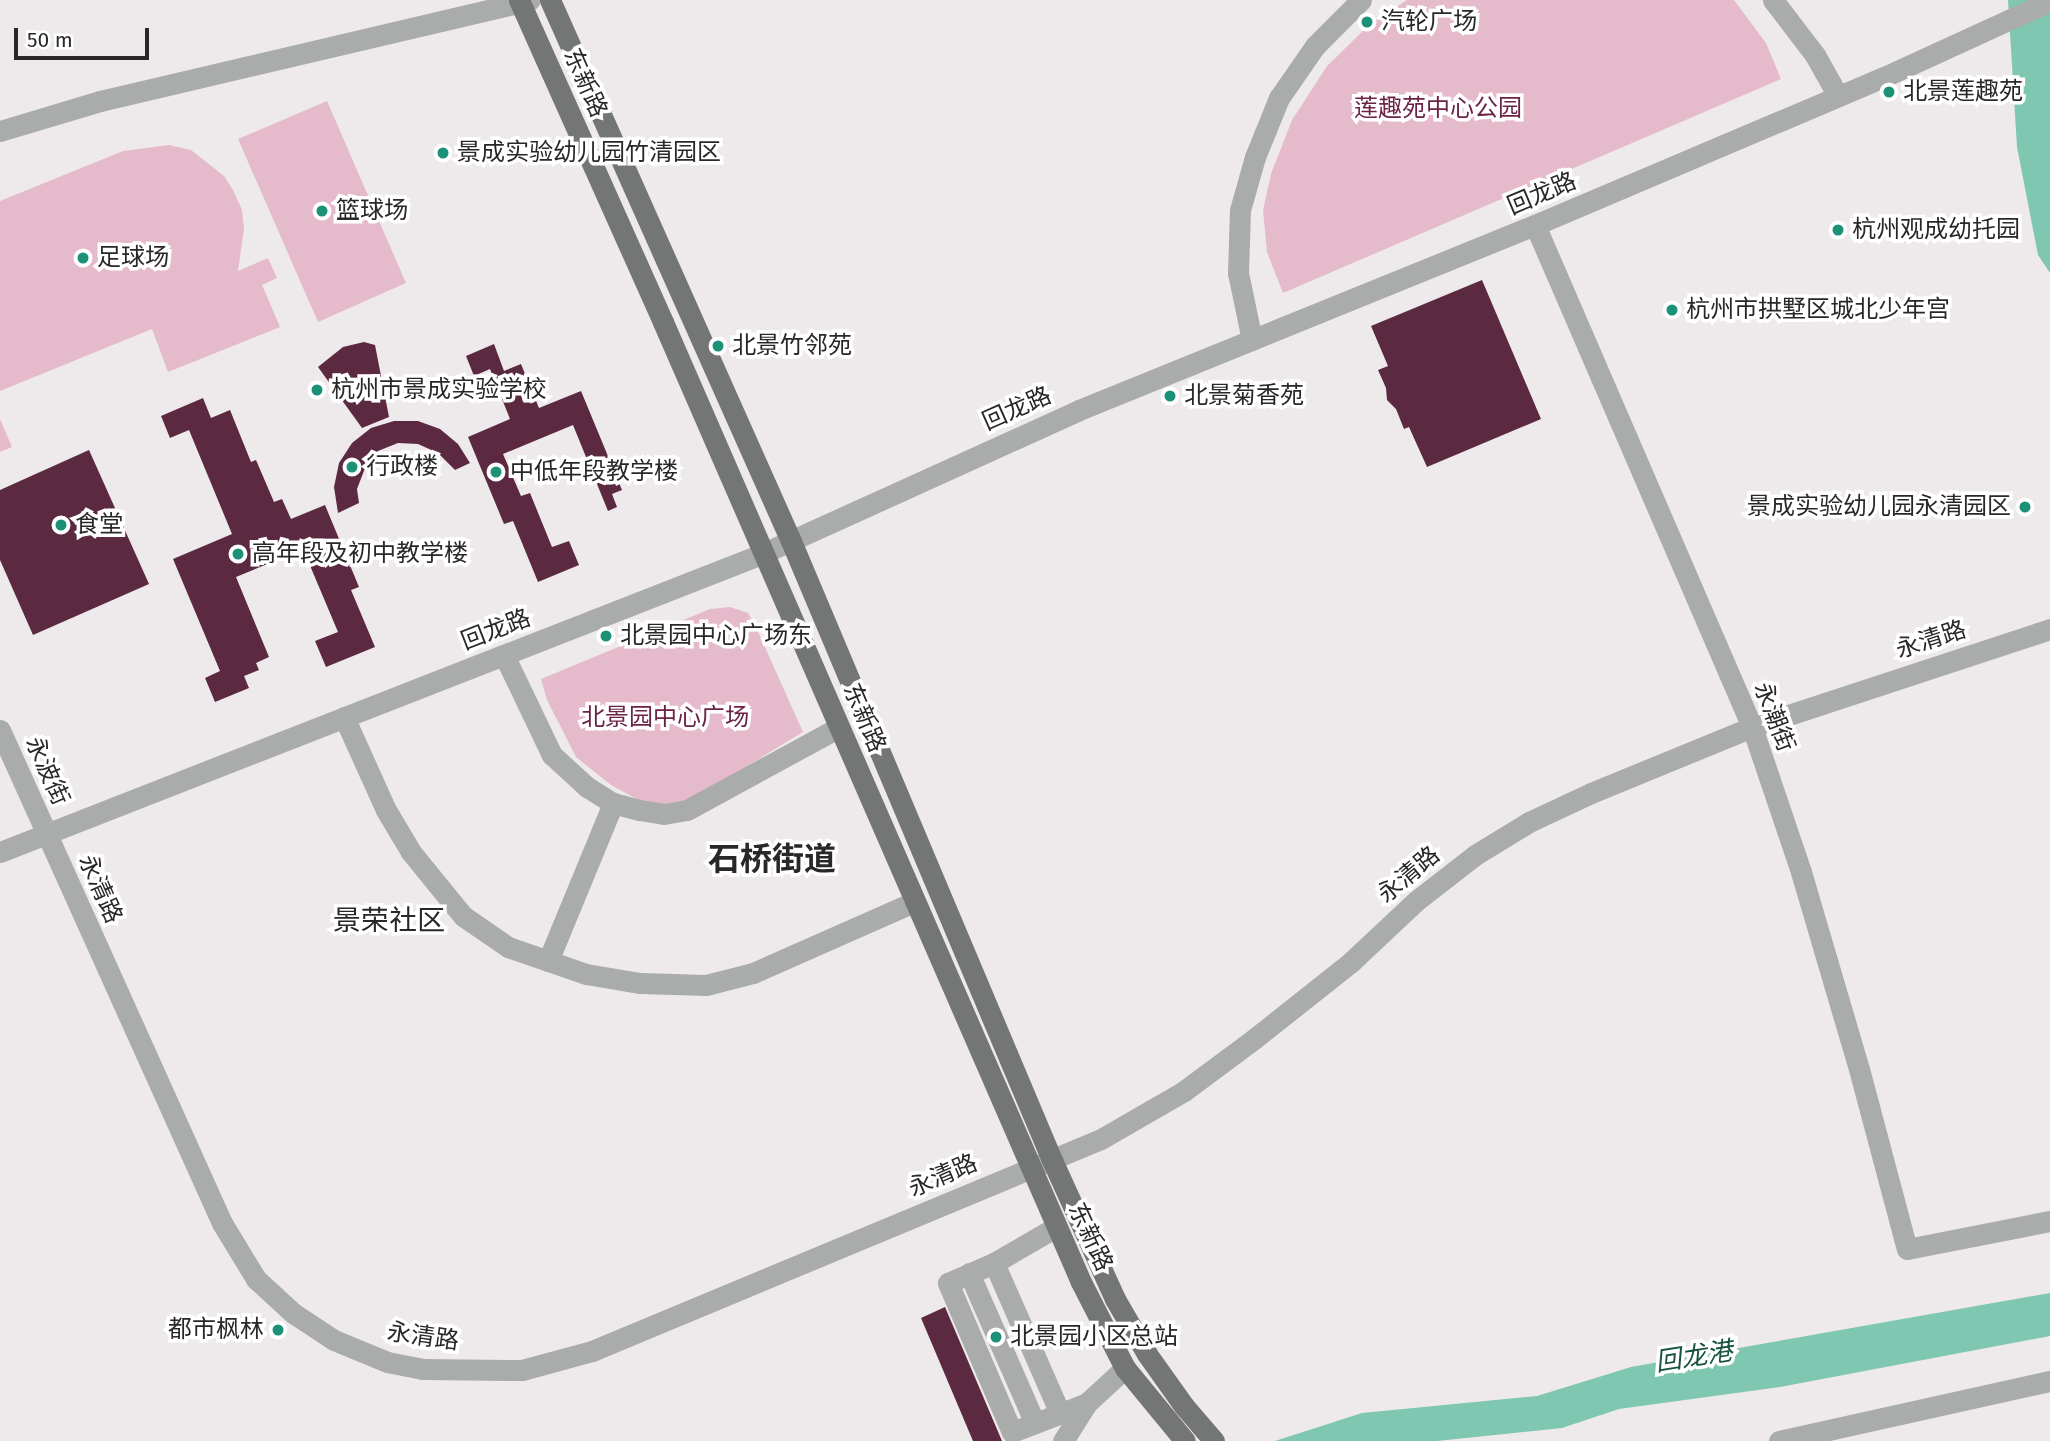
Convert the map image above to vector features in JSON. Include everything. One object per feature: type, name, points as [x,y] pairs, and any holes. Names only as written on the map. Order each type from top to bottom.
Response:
[{"type":"main road","name":"东新路","points":[[550,0],[791,541],[1052,1160],[1115,1299],[1147,1354],[1184,1406],[1214,1441]]},
{"type":"main road","name":"东新路","points":[[523,1],[1029,1169],[1125,1368],[1185,1441]]},
{"type":"street","points":[[1252,340],[1238,273],[1240,210],[1255,157],[1286,88],[1315,46],[1361,0]]},
{"type":"street","points":[[1773,0],[1815,55],[1838,96]]},
{"type":"street","points":[[0,131],[100,101],[523,1]]},
{"type":"street","name":"回龙路","points":[[0,852],[45,832],[764,553],[1079,410],[1535,225],[1838,96],[2050,1]]},
{"type":"street","name":"永潮街","points":[[1535,225],[1752,727],[1801,872],[1860,1069],[1907,1249],[2050,1221]]},
{"type":"street","name":"永清路","points":[[45,832],[222,1223],[256,1279],[293,1313],[334,1340],[387,1362],[422,1368],[522,1370],[592,1351],[1101,1139],[1184,1091],[1214,1069],[1351,962],[1416,901],[1475,855],[1530,822],[1591,793],[1752,727],[2050,629]]},
{"type":"street","points":[[504,655],[552,755],[587,787],[613,803],[664,814],[687,810],[839,727]]},
{"type":"street","points":[[344,717],[392,821],[411,852],[463,916],[508,947],[586,974],[640,983],[706,985],[753,973],[914,902]]},
{"type":"street","name":"永波街","points":[[0,730],[45,832]]},
{"type":"street","points":[[548,961],[613,803]]},
{"type":"street","points":[[1056,1227],[994,1263],[969,1273],[1035,1423],[1087,1403]]},
{"type":"street","points":[[994,1263],[1060,1413]]},
{"type":"street","points":[[1063,1441],[1087,1403],[1125,1368]]},
{"type":"street","points":[[1779,1441],[2050,1381]]},
{"type":"green space","name":"莲趣苑中心公园","points":[[1407,0],[1734,0],[1766,43],[1781,79],[1283,293],[1267,252],[1263,210],[1271,174],[1292,120],[1327,66],[1368,26]]},
{"type":"green space","name":"篮球场","points":[[327,101],[406,283],[318,322],[238,139]]},
{"type":"green space","points":[[169,145],[191,150],[224,176],[233,190],[242,210],[244,229],[238,271],[268,258],[277,278],[262,285],[280,327],[168,372],[152,329],[0,391],[0,201],[123,151]]},
{"type":"green space","points":[[0,419],[12,447],[0,452]]},
{"type":"green space","name":"北景园中心广场","points":[[730,607],[748,613],[803,732],[700,795],[673,806],[644,803],[611,785],[576,757],[547,700],[541,679],[710,609]]},
{"type":"water","points":[[2008,0],[2050,0],[2050,273],[2038,255],[2017,147]]},
{"type":"water","name":"回龙港","points":[[2050,1293],[2050,1336],[1780,1387],[1619,1409],[1562,1428],[1437,1441],[1275,1441],[1362,1413],[1537,1396],[1631,1367]]},
{"type":"building","points":[[1482,280],[1541,419],[1427,467],[1409,427],[1404,429],[1396,409],[1387,400],[1386,388],[1378,370],[1388,366],[1371,326]]},
{"type":"building","points":[[364,342],[375,345],[389,417],[362,428],[318,367],[343,347]]},
{"type":"building","name":"中低年段教学楼","points":[[494,344],[504,371],[521,364],[539,408],[581,391],[622,490],[612,494],[617,507],[608,511],[573,425],[503,454],[521,496],[530,493],[552,547],[569,541],[579,565],[538,582],[513,521],[504,524],[468,437],[510,419],[490,369],[474,376],[466,356]]},
{"type":"building","name":"高年段及初中教学楼","points":[[203,398],[211,418],[230,410],[251,462],[256,460],[274,502],[282,499],[291,519],[325,505],[359,587],[351,590],[375,647],[326,667],[315,641],[338,632],[303,549],[236,577],[269,657],[256,663],[259,670],[244,676],[249,688],[215,702],[205,678],[220,671],[173,559],[232,534],[189,430],[170,438],[161,416]]},
{"type":"building","name":"行政楼","points":[[394,421],[418,421],[440,429],[458,444],[470,463],[455,470],[438,453],[418,444],[398,443],[378,451],[367,463],[357,489],[359,503],[338,513],[334,487],[339,463],[352,443],[371,428]]},
{"type":"building","name":"食堂","points":[[89,450],[149,584],[33,635],[0,560],[0,490]]},
{"type":"building","points":[[945,1307],[1002,1441],[973,1441],[921,1318]]},
{"type":"place","name":"汽轮广场","points":[[1367,22]]},
{"type":"place","name":"北景莲趣苑","points":[[1889,92]]},
{"type":"place","name":"景成实验幼儿园竹清园区","points":[[443,153]]},
{"type":"place","name":"篮球场","points":[[322,211]]},
{"type":"place","name":"杭州观成幼托园","points":[[1838,230]]},
{"type":"place","name":"足球场","points":[[83,258]]},
{"type":"place","name":"杭州市拱墅区城北少年宫","points":[[1672,310]]},
{"type":"place","name":"北景竹邻苑","points":[[718,346]]},
{"type":"place","name":"杭州市景成实验学校","points":[[317,390]]},
{"type":"place","name":"北景菊香苑","points":[[1170,396]]},
{"type":"place","name":"行政楼","points":[[352,467]]},
{"type":"place","name":"中低年段教学楼","points":[[496,472]]},
{"type":"place","name":"景成实验幼儿园永清园区","points":[[2025,507]]},
{"type":"place","name":"食堂","points":[[61,525]]},
{"type":"place","name":"高年段及初中教学楼","points":[[238,554]]},
{"type":"place","name":"北景园中心广场东","points":[[606,636]]},
{"type":"place","name":"都市枫林","points":[[278,1330]]},
{"type":"place","name":"北景园小区总站","points":[[996,1337]]},
{"type":"district","name":"石桥街道","points":[[772,859]]},
{"type":"district","name":"景荣社区","points":[[389,921]]}]
